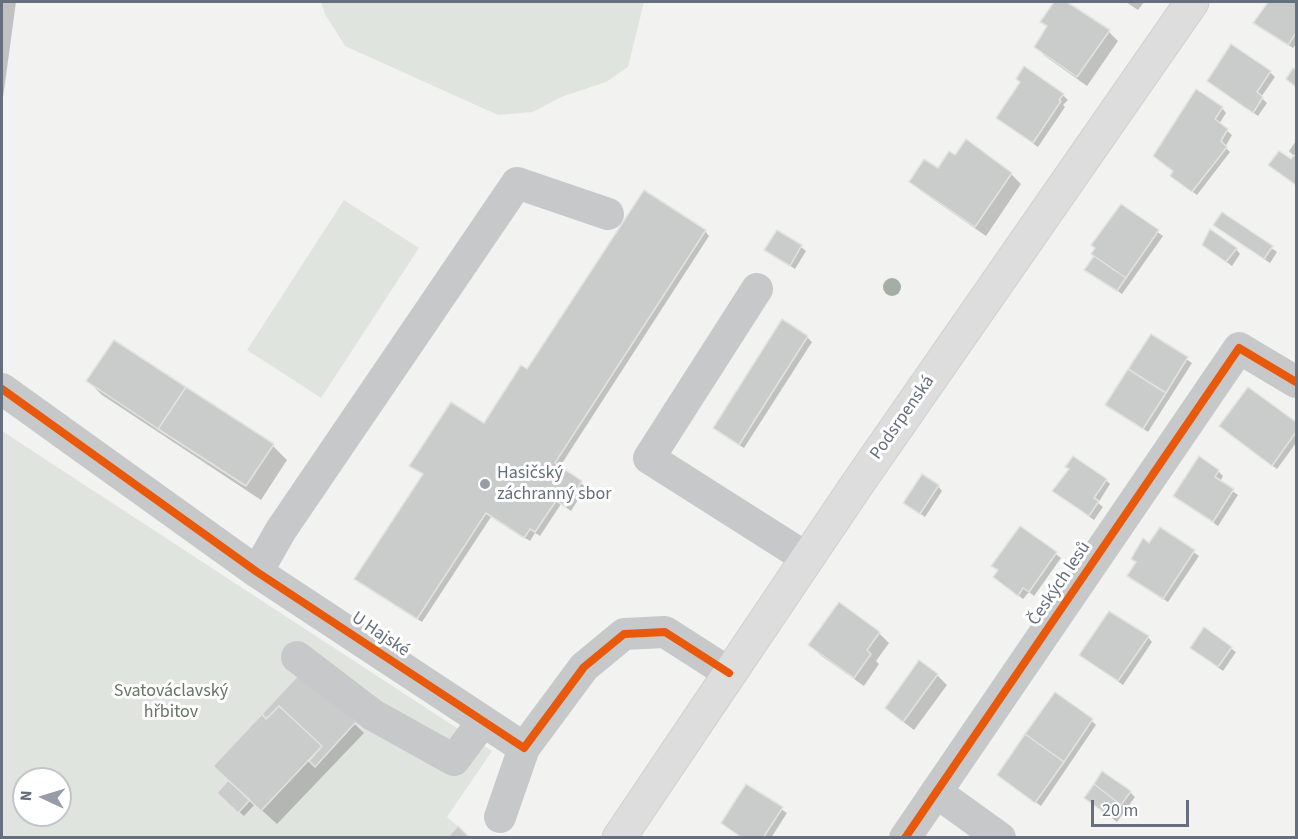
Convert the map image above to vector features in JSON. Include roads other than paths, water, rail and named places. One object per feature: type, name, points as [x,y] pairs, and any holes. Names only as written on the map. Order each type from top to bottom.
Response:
[{"type":"main road","name":"Podsrpenská","points":[[619,837],[856,486],[1192,2]]},
{"type":"street","points":[[257,572],[298,504],[517,183],[608,214]]},
{"type":"street","points":[[757,289],[649,458],[808,559]]},
{"type":"street","name":"Českých lesů","points":[[905,837],[1239,348],[1296,382]]},
{"type":"street","name":"U Hajské","points":[[2,389],[257,572],[524,748]]},
{"type":"street","points":[[500,817],[524,748],[584,668],[624,634],[665,632],[729,673]]},
{"type":"street","points":[[297,657],[373,715],[454,760],[483,721]]},
{"type":"street","points":[[936,792],[1000,837]]},
{"type":"place","name":"Hasičský záchranný sbor","points":[[485,484]]},
{"type":"park label","name":"Svatováclavský hřbitov","points":[[171,702]]}]
